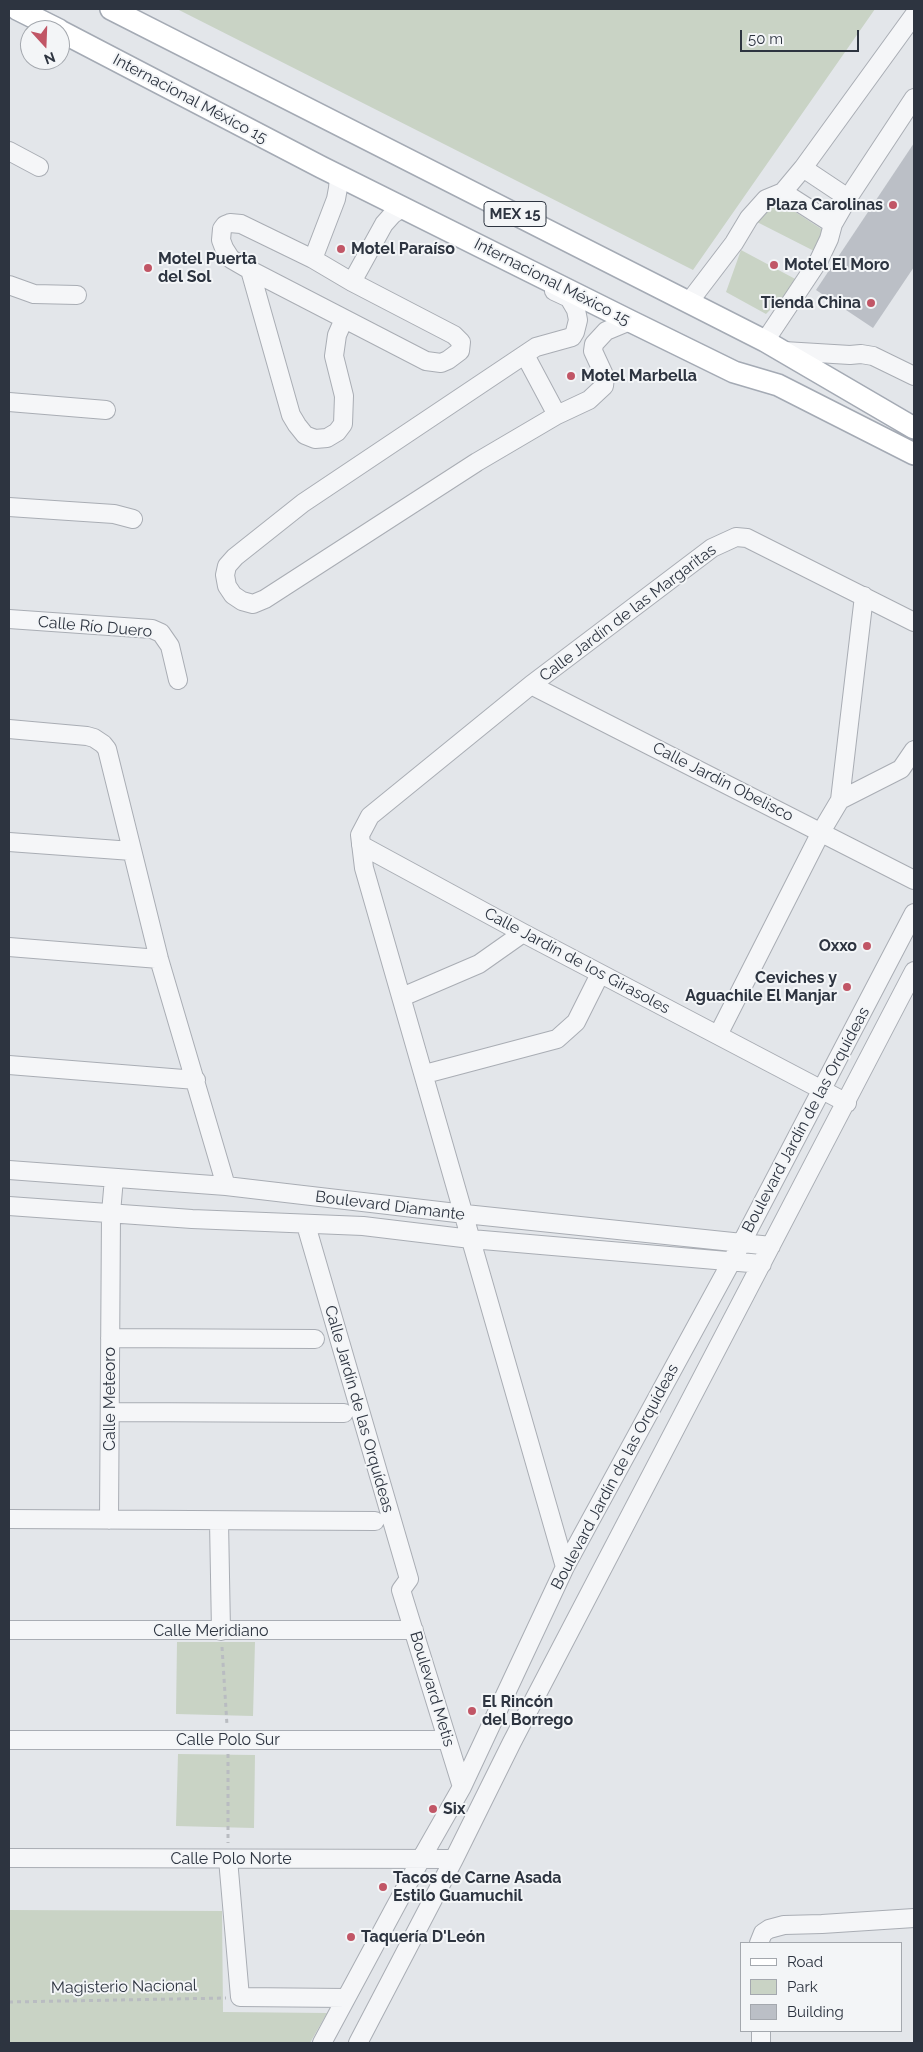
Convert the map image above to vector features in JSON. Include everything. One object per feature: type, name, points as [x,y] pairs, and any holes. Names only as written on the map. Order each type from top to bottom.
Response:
[{"type":"main road","name":"Internacional México 15","points":[[18,9],[39,20]]},
{"type":"main road","name":"MEX 15","points":[[111,9],[765,341],[914,428]]},
{"type":"main road","name":"Internacional México 15","points":[[70,36],[321,167],[630,321],[734,372],[788,390],[914,454]]},
{"type":"street","points":[[689,302],[734,243],[749,218],[766,199],[783,192],[803,168],[914,15]]},
{"type":"street","points":[[765,341],[819,260],[830,239],[833,224],[848,198],[914,98]]},
{"type":"street","points":[[9,151],[39,166]]},
{"type":"street","points":[[313,259],[336,199],[339,178],[321,167]]},
{"type":"street","points":[[803,168],[848,198]]},
{"type":"street","points":[[783,192],[833,224]]},
{"type":"street","points":[[352,282],[384,224],[392,214],[403,207]]},
{"type":"street","points":[[241,224],[313,259],[352,282],[454,335],[461,342],[460,351],[448,360],[435,363],[426,361],[344,319],[250,270],[227,254],[221,240],[222,229],[225,225],[241,224]]},
{"type":"street","points":[[520,266],[541,284],[569,298],[576,310],[578,320],[572,337],[543,344],[525,355],[303,503],[235,557],[227,566],[225,575],[227,586],[233,595],[242,601],[253,604],[265,600],[477,462],[557,415],[589,400],[604,386],[606,377],[593,351],[594,344],[606,331],[630,321]]},
{"type":"street","points":[[250,270],[291,415],[296,425],[305,435],[315,439],[327,438],[337,432],[343,424],[344,396],[334,356],[337,335],[344,319]]},
{"type":"street","points":[[9,285],[34,294],[77,295]]},
{"type":"street","points":[[784,351],[874,356],[914,376]]},
{"type":"street","points":[[784,351],[914,418]]},
{"type":"street","points":[[525,355],[557,415]]},
{"type":"street","points":[[788,390],[914,460]]},
{"type":"street","points":[[9,402],[106,410]]},
{"type":"street","points":[[9,507],[114,514],[133,519]]},
{"type":"street","name":"Calle Jardín de las Margaritas","points":[[361,845],[360,835],[370,816],[531,685],[712,548],[736,537],[747,538],[914,622]]},
{"type":"street","points":[[718,1035],[820,832],[840,800],[864,596]]},
{"type":"street","name":"Calle Río Duero","points":[[9,619],[152,629],[161,633],[170,646],[178,680]]},
{"type":"street","name":"Calle Jardín Obelisco","points":[[531,685],[914,880]]},
{"type":"street","points":[[9,729],[87,736],[103,744],[109,757],[159,959],[226,1186]]},
{"type":"street","points":[[840,800],[901,769],[914,750]]},
{"type":"street","points":[[9,842],[132,851]]},
{"type":"street","points":[[361,845],[364,868],[425,1074],[565,1567]]},
{"type":"street","name":"Calle Jardín de los Girasoles","points":[[361,845],[600,974],[847,1103]]},
{"type":"street","name":"Boulevard Jardín de las Orquídeas","points":[[322,2043],[462,1787],[565,1567],[731,1263],[914,913]]},
{"type":"street","points":[[402,997],[479,964],[523,933]]},
{"type":"street","points":[[9,947],[159,959]]},
{"type":"street","name":"Boulevard Jardín de las Orquídeas","points":[[358,2043],[454,1859],[512,1742],[847,1103],[914,971]]},
{"type":"street","points":[[425,1074],[557,1039],[576,1022],[600,974]]},
{"type":"street","points":[[9,1065],[196,1080]]},
{"type":"street","name":"Boulevard Diamante","points":[[9,1170],[226,1186],[465,1214],[771,1246]]},
{"type":"street","name":"Calle Meteoro","points":[[109,1520],[111,1213],[114,1178]]},
{"type":"street","name":"Boulevard Diamante","points":[[9,1206],[306,1225],[363,1226],[471,1239],[731,1263],[762,1264]]},
{"type":"street","name":"Calle Jardín de las Orquídeas","points":[[306,1225],[409,1579],[401,1590]]},
{"type":"street","points":[[110,1338],[315,1338]]},
{"type":"street","points":[[111,1412],[344,1413]]},
{"type":"street","points":[[9,1519],[374,1521]]},
{"type":"street","points":[[220,1521],[221,1631]]},
{"type":"street","name":"Boulevard Metis","points":[[401,1590],[462,1787]]},
{"type":"street","name":"Calle Meridiano","points":[[9,1630],[414,1630]]},
{"type":"street","name":"Calle Polo Sur","points":[[9,1740],[447,1740]]},
{"type":"street","name":"Calle Polo Norte","points":[[9,1858],[454,1859]]},
{"type":"street","points":[[228,1859],[240,1997],[346,1998]]},
{"type":"street","points":[[762,1938],[769,1929],[784,1925],[914,1918]]},
{"type":"path","name":"Magisterio Nacional","points":[[9,2002],[240,1997]]},
{"type":"green space","points":[[177,9],[875,9],[693,270]]},
{"type":"green space","points":[[780,202],[826,232],[818,253],[757,222],[768,205]]},
{"type":"green space","points":[[741,250],[799,281],[766,314],[726,292]]},
{"type":"green space","points":[[177,1642],[255,1642],[253,1716],[176,1714]]},
{"type":"green space","points":[[178,1754],[255,1755],[254,1828],[176,1826]]},
{"type":"green space","points":[[9,1910],[222,1911],[223,2012],[327,2013],[310,2043],[9,2043]]},
{"type":"building","name":"Plaza Carolinas","points":[[914,143],[914,267],[873,328],[816,290]]},
{"type":"place","name":"Plaza Carolinas","points":[[893,205]]},
{"type":"place","name":"Motel Paraíso","points":[[341,249]]},
{"type":"place","name":"Motel El Moro","points":[[774,265]]},
{"type":"place","name":"Motel Puerta del Sol","points":[[148,268]]},
{"type":"place","name":"Tienda China","points":[[871,303]]},
{"type":"place","name":"Motel Marbella","points":[[571,376]]},
{"type":"place","name":"Oxxo","points":[[867,946]]},
{"type":"place","name":"Ceviches y Aguachile El Manjar","points":[[847,987]]},
{"type":"place","name":"El Rincón del Borrego","points":[[472,1711]]},
{"type":"place","name":"Six","points":[[433,1809]]},
{"type":"place","name":"Tacos de Carne Asada Estilo Guamuchil","points":[[383,1887]]},
{"type":"place","name":"Taquería D'León","points":[[351,1937]]}]
